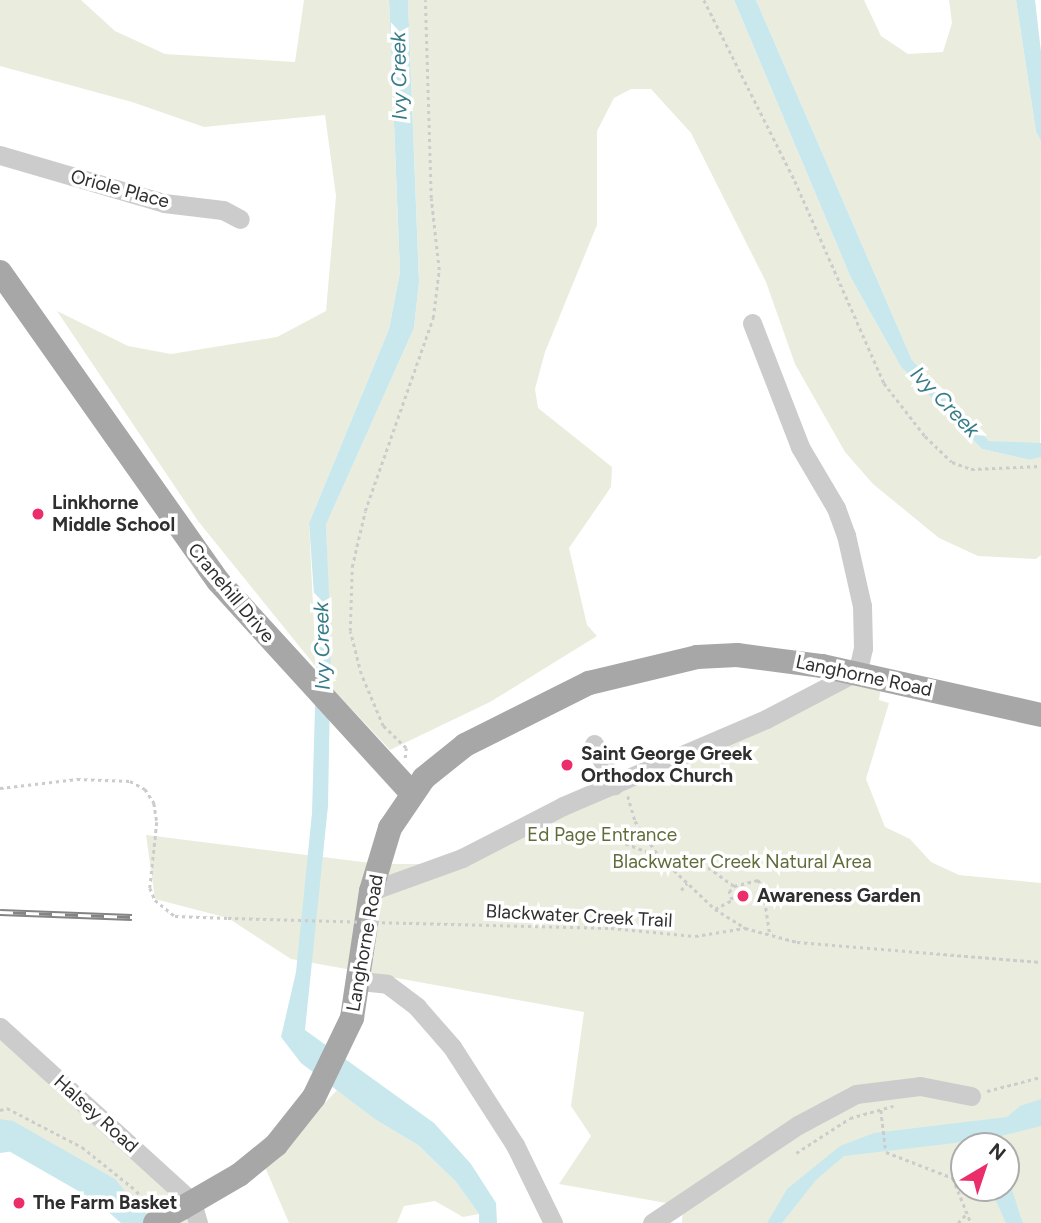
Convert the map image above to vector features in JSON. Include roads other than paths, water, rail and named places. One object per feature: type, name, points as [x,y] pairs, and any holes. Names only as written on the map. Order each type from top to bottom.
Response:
[{"type":"main road","name":"Cranehill Drive","points":[[0,272],[188,541],[282,653],[411,792]]},
{"type":"main road","name":"Langhorne Road","points":[[154,1220],[191,1211],[239,1175],[276,1145],[314,1097],[339,1051],[360,981],[371,891],[390,828],[411,792],[465,744],[589,683],[656,663],[737,655],[855,673],[1041,715]]},
{"type":"street","name":"Oriole Place","points":[[0,155],[164,203],[223,210],[240,219]]},
{"type":"street","points":[[371,891],[462,858],[612,785],[766,719],[855,673],[863,648],[862,606],[846,535],[836,508],[800,447],[752,323]]},
{"type":"street","points":[[594,744],[612,785]]},
{"type":"street","points":[[360,981],[387,984],[417,1007],[452,1047],[515,1145],[554,1223]]},
{"type":"street","name":"Halsey Road","points":[[0,1027],[191,1211]]},
{"type":"street","points":[[652,1223],[798,1125],[856,1094],[920,1086],[971,1096]]},
{"type":"water","name":"Ivy Creek","points":[[389,0],[408,0],[419,282],[414,328],[326,525],[331,642],[328,806],[305,1030],[434,1123],[471,1164],[496,1203],[497,1223],[479,1223],[479,1214],[456,1182],[418,1145],[376,1120],[301,1063],[281,1037],[296,972],[312,813],[317,638],[309,523],[389,329],[400,272]]},
{"type":"water","name":"Ivy Creek","points":[[734,0],[756,0],[912,360],[989,441],[1041,443],[1041,457],[1030,460],[982,449],[901,367],[851,278]]},
{"type":"water","points":[[1016,0],[1035,0],[1041,52],[1041,141],[1036,132]]},
{"type":"water","points":[[1041,1099],[1041,1126],[1017,1132],[950,1132],[950,1144],[844,1156],[816,1180],[782,1223],[767,1223],[787,1189],[840,1146],[874,1133],[1007,1117],[1020,1106]]},
{"type":"water","points":[[0,1119],[13,1121],[115,1179],[152,1223],[128,1223],[71,1168],[8,1135],[0,1137]]},
{"type":"water","points":[[996,1202],[1016,1202],[1023,1223],[1006,1223]]},
{"type":"waterway","points":[[0,1141],[12,1139],[104,1192],[139,1223]]},
{"type":"railway","points":[[0,912],[132,917]]},
{"type":"place","name":"Linkhorne Middle School","points":[[38,514]]},
{"type":"place","name":"Saint George Greek Orthodox Church","points":[[567,765]]},
{"type":"place","name":"Awareness Garden","points":[[743,896]]},
{"type":"place","name":"The Farm Basket","points":[[19,1203]]},
{"type":"park label","name":"Ed Page Entrance","points":[[602,835]]},
{"type":"park label","name":"Blackwater Creek Natural Area","points":[[742,862]]}]
